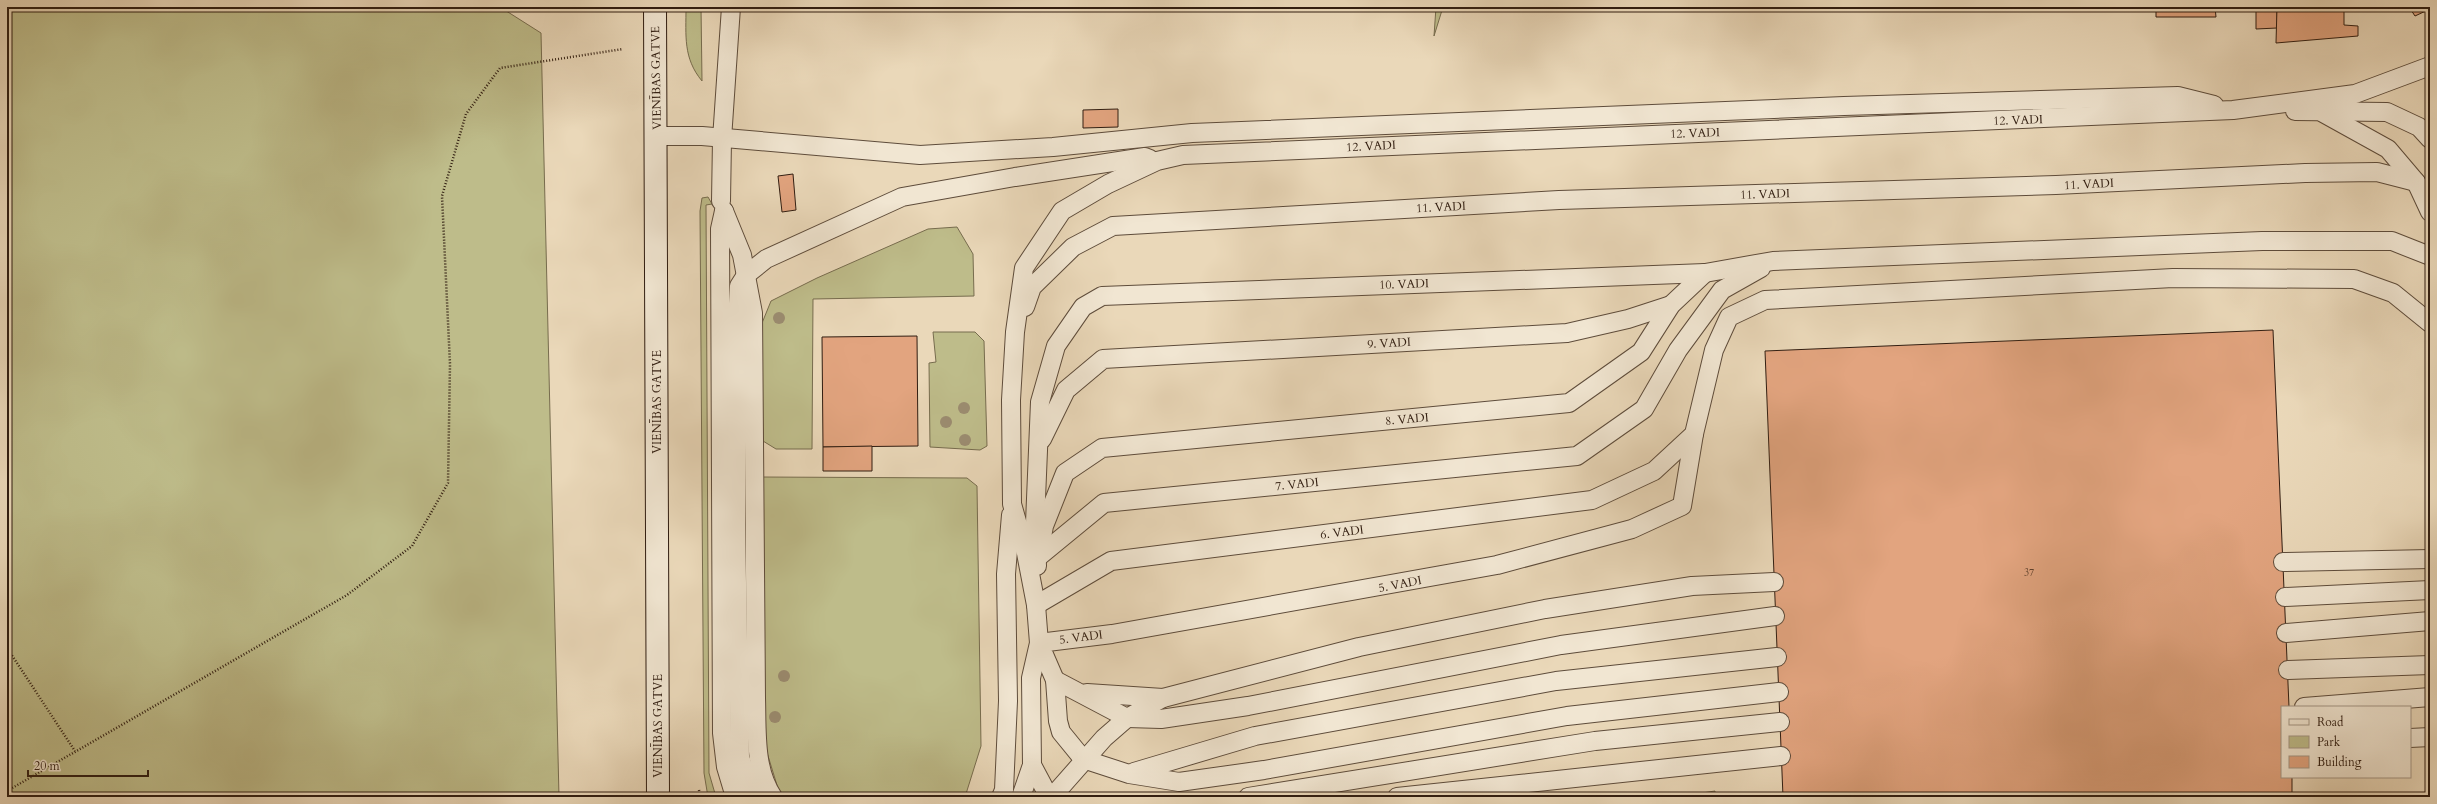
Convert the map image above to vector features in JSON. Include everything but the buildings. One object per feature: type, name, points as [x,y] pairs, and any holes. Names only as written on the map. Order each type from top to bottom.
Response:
[{"type":"main road","name":"VIENĪBAS GATVE","points":[[655,7],[658,797]]},
{"type":"lane","points":[[721,201],[722,139],[731,7]]},
{"type":"lane","points":[[2233,110],[2355,94],[2430,66]]},
{"type":"lane","points":[[656,136],[722,139],[920,155],[1053,147],[1192,133],[1828,106],[2178,96],[2233,110],[2387,112],[2419,127],[2430,139]]},
{"type":"lane","name":"12. VADI","points":[[1157,161],[1183,155],[2233,110]]},
{"type":"lane","points":[[2321,112],[2388,149],[2416,182],[2430,212]]},
{"type":"lane","points":[[753,797],[740,757],[737,673],[737,320],[739,286],[746,274],[766,259],[902,197],[1015,177],[1145,157],[1157,161]]},
{"type":"lane","points":[[1001,797],[1004,790],[1008,701],[1006,574],[1012,504],[1011,400],[1015,332],[1024,268],[1062,212],[1108,184],[1157,161]]},
{"type":"lane","name":"11. VADI","points":[[1015,332],[1032,287],[1073,247],[1113,226],[1560,200],[2048,186],[2305,173],[2377,172],[2416,182]]},
{"type":"lane","points":[[735,797],[726,766],[722,733],[720,229],[724,211],[742,255],[753,313],[757,730],[759,762],[768,790],[773,797]]},
{"type":"lane","name":"10. VADI","points":[[1038,446],[1040,402],[1056,346],[1083,307],[1102,296],[1705,273],[1773,261],[2262,241],[2392,241],[2430,256]]},
{"type":"lane","name":"7. VADI","points":[[1037,558],[1104,503],[1577,456],[1644,408],[1678,350],[1722,290],[1773,261]]},
{"type":"lane","points":[[1671,305],[1705,273]]},
{"type":"lane","points":[[1694,434],[1714,350],[1729,317],[1765,300],[2173,278],[2354,279],[2393,293],[2430,323]]},
{"type":"lane","name":"9. VADI","points":[[1038,446],[1066,390],[1103,359],[1567,333],[1628,319],[1671,305]]},
{"type":"lane","name":"8. VADI","points":[[1037,558],[1044,526],[1065,473],[1102,448],[1569,403],[1641,352],[1671,305]]},
{"type":"lane","name":"6. VADI","points":[[1036,605],[1111,562],[1592,500],[1654,471],[1694,434]]},
{"type":"lane","name":"5. VADI","points":[[1039,643],[1112,634],[1489,567],[1632,529],[1682,506],[1694,434]]},
{"type":"lane","points":[[1021,797],[1032,765],[1031,678],[1039,643],[1036,605],[1037,558],[1035,523],[1038,446]]},
{"type":"lane","points":[[1012,504],[1026,553],[1036,605]]},
{"type":"lane","points":[[2284,562],[2430,558]]},
{"type":"lane","points":[[1052,797],[1083,759],[1127,718],[1163,698],[1359,647],[1545,608],[1692,586],[1774,582]]},
{"type":"lane","points":[[2285,597],[2430,590]]},
{"type":"lane","points":[[1055,680],[1127,718],[1161,719],[1248,706],[1561,645],[1776,616]]},
{"type":"lane","points":[[2286,633],[2430,621]]},
{"type":"lane","points":[[1039,643],[1055,680],[1058,721],[1061,732],[1083,759],[1130,774],[1179,782],[1264,770],[1567,716],[1779,692]]},
{"type":"lane","points":[[1130,774],[1255,736],[1556,681],[1777,657]]},
{"type":"lane","points":[[2288,670],[2430,665]]},
{"type":"lane","points":[[1080,692],[1163,698]]},
{"type":"lane","points":[[2317,706],[2430,697]]},
{"type":"lane","points":[[1248,797],[1595,741],[1780,722]]},
{"type":"lane","points":[[2411,738],[2430,737]]},
{"type":"lane","points":[[1397,797],[1782,756]]},
{"type":"lane","points":[[1032,765],[1049,797]]},
{"type":"path","points":[[7,791],[348,595],[412,546],[448,483],[450,364],[442,196],[466,114],[500,68],[655,44]]},
{"type":"path","points":[[7,648],[75,751]]},
{"type":"green space","points":[[7,7],[500,7],[541,33],[559,797],[7,797]]},
{"type":"green space","points":[[686,7],[701,7],[702,81],[691,64],[687,46]]},
{"type":"green space","points":[[1436,7],[1443,7],[1434,36]]},
{"type":"green space","points":[[708,197],[712,204],[706,205],[709,773],[716,797],[708,797],[704,773],[700,211],[702,198]]},
{"type":"green space","points":[[957,227],[973,254],[974,296],[813,299],[812,449],[776,449],[763,441],[760,328],[771,301],[817,278],[928,229]]},
{"type":"green space","points":[[933,332],[975,332],[984,341],[987,446],[980,450],[930,447],[929,363],[936,362]]},
{"type":"green space","points":[[762,477],[967,478],[977,486],[981,746],[965,797],[782,797],[780,795],[761,733]]},
{"type":"green space","points":[[1715,791],[1715,797],[1676,797]]}]
